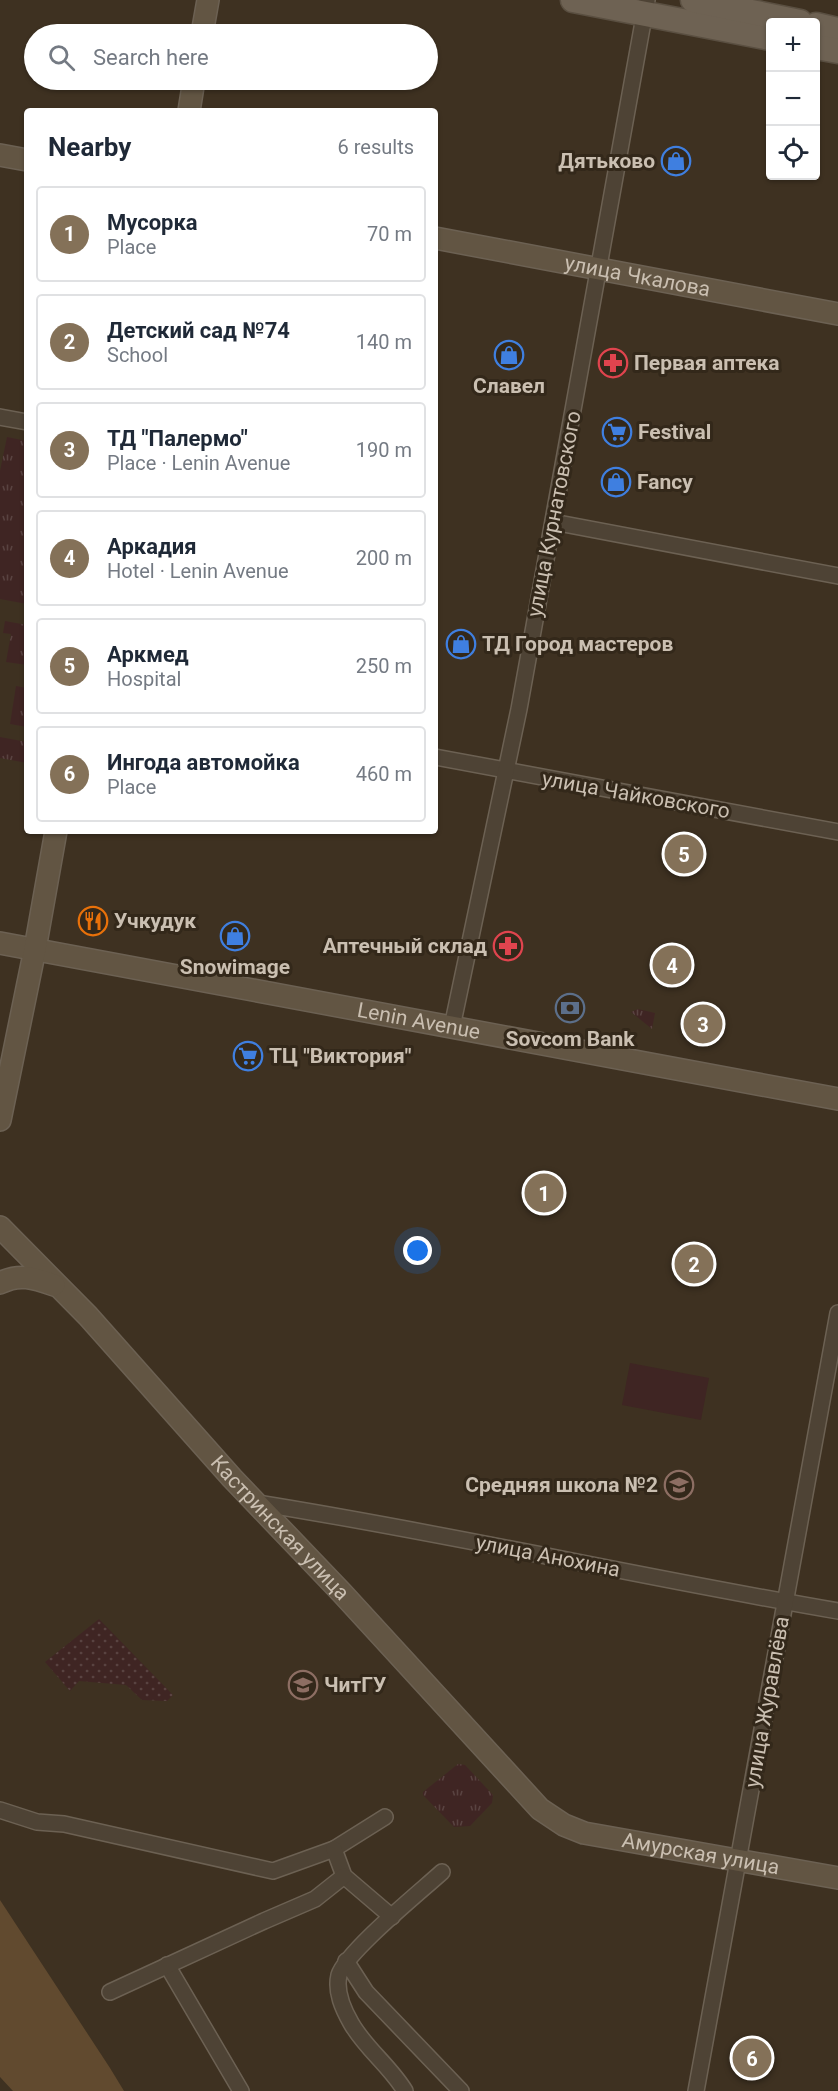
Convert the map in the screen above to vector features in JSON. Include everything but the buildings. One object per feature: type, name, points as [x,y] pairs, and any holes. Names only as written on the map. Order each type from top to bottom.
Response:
[{"type":"main road","points":[[204,24],[208,0]]},
{"type":"main road","points":[[573,0],[646,7],[766,37]]},
{"type":"main road","points":[[693,0],[781,18]]},
{"type":"main road","points":[[820,26],[838,30]]},
{"type":"main road","points":[[820,47],[838,51]]},
{"type":"main road","points":[[189,108],[192,90]]},
{"type":"main road","points":[[0,155],[24,159]]},
{"type":"main road","name":"улица Чкалова","points":[[438,239],[838,314]]},
{"type":"main road","points":[[0,1120],[35,949],[55,834]]},
{"type":"main road","name":"Lenin Avenue","points":[[0,943],[838,1099]]},
{"type":"main road","name":"Кастринская улица","points":[[0,1227],[88,1316],[257,1503],[451,1710],[519,1787],[540,1809],[564,1825]]},
{"type":"main road","points":[[0,1283],[20,1276],[56,1286]]},
{"type":"main road","name":"Амурская улица","points":[[564,1825],[584,1833],[838,1878]]},
{"type":"street","name":"улица Курнатовского","points":[[452,1027],[553,522],[646,7]]},
{"type":"street","points":[[0,417],[24,421]]},
{"type":"street","points":[[553,522],[838,576]]},
{"type":"street","name":"улица Чайковского","points":[[438,758],[838,832]]},
{"type":"street","name":"улица Журавлёва","points":[[696,2091],[785,1602],[834,1357],[838,1313]]},
{"type":"street","name":"улица Анохина","points":[[257,1503],[362,1520],[838,1611]]},
{"type":"street","points":[[0,1810],[37,1822],[64,1824],[273,1871],[334,1849],[385,1817]]},
{"type":"street","points":[[334,1849],[344,1876],[392,1917]]},
{"type":"street","points":[[405,2091],[398,2079],[352,2026],[340,2003],[339,1977],[346,1961],[442,1872]]},
{"type":"street","points":[[110,1992],[315,1899],[344,1876]]},
{"type":"street","points":[[346,1961],[366,1992],[461,2091]]},
{"type":"street","points":[[167,1965],[241,2091]]},
{"type":"green space","points":[[7,437],[24,440],[24,603],[0,599],[0,471]]},
{"type":"green space","points":[[5,621],[24,624],[24,665],[6,662],[11,634],[3,633]]},
{"type":"green space","points":[[16,686],[24,687],[24,726],[10,724]]},
{"type":"green space","points":[[0,737],[24,741],[24,762],[0,758]]},
{"type":"green space","points":[[638,1009],[655,1013],[652,1029],[631,1012]]},
{"type":"green space","points":[[630,1363],[709,1378],[701,1420],[622,1405]]},
{"type":"green space","points":[[99,1619],[173,1695],[167,1701],[142,1700],[126,1685],[79,1681],[70,1691],[45,1662]]},
{"type":"green space","points":[[458,1764],[465,1765],[493,1795],[492,1803],[470,1826],[454,1827],[423,1795],[423,1792]]},
{"type":"shaded area","points":[[0,1900],[124,2091],[13,2091],[0,2077]]},
{"type":"place","name":"Дятьково","points":[[676,161]]},
{"type":"place","name":"Славел","points":[[509,355]]},
{"type":"place","name":"Первая аптека","points":[[613,363]]},
{"type":"place","name":"Festival","points":[[617,432]]},
{"type":"place","name":"Fancy","points":[[616,482]]},
{"type":"place","name":"ТД Город мастеров","points":[[461,644]]},
{"type":"place","name":"Аркмед","points":[[684,854]]},
{"type":"place","name":"Учкудук","points":[[93,921]]},
{"type":"place","name":"Snowimage","points":[[235,936]]},
{"type":"place","name":"Аптечный склад","points":[[508,946]]},
{"type":"place","name":"Аркадия","points":[[672,965]]},
{"type":"place","name":"Sovcom Bank","points":[[570,1008]]},
{"type":"place","name":"ТД \"Палермо\"","points":[[703,1024]]},
{"type":"place","name":"ТЦ \"Виктория\"","points":[[248,1056]]},
{"type":"place","name":"Мусорка","points":[[544,1193]]},
{"type":"place","name":"Детский сад №74","points":[[694,1264]]},
{"type":"place","name":"Средняя школа №2","points":[[679,1485]]},
{"type":"place","name":"ЧитГУ","points":[[303,1685]]},
{"type":"place","name":"Ингода автомойка","points":[[752,2058]]}]
